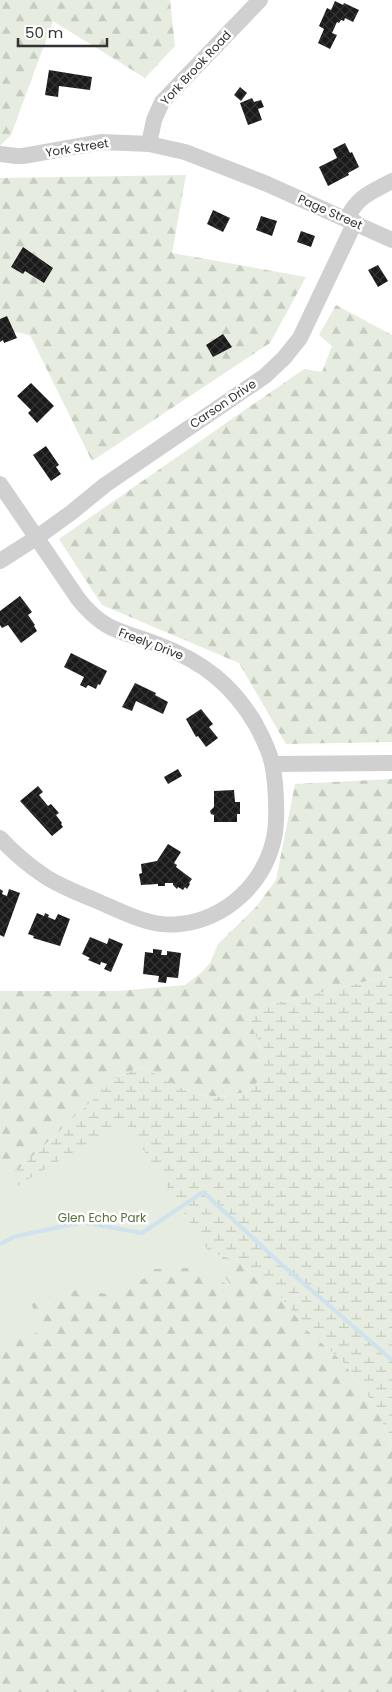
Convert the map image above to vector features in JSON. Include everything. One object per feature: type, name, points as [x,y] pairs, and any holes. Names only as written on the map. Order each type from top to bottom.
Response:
[{"type":"street","name":"York Brook Road","points":[[148,144],[154,120],[162,102],[260,0]]},
{"type":"street","name":"York Street","points":[[0,154],[23,156],[102,142],[148,144],[185,152],[267,184]]},
{"type":"street","name":"Carson Drive","points":[[36,538],[105,485],[265,376],[284,358],[300,338],[351,221],[352,208],[360,199],[392,181]]},
{"type":"street","name":"Page Street","points":[[267,184],[392,240]]},
{"type":"street","name":"Freely Drive","points":[[0,484],[90,614],[101,623],[119,632],[158,644],[185,656],[212,672],[246,708],[257,727],[272,764],[276,820],[274,839],[267,857],[257,877],[244,893],[232,905],[216,915],[178,925],[145,920],[65,887],[29,865],[0,838]]},
{"type":"street","points":[[0,561],[36,538]]},
{"type":"street","points":[[272,764],[392,763]]},
{"type":"green space","points":[[0,0],[170,0],[175,46],[145,78],[53,21],[11,135],[0,146]]},
{"type":"green space","points":[[186,175],[172,253],[306,277],[270,343],[92,461],[30,335],[0,329],[0,178]]},
{"type":"green space","points":[[336,305],[392,335],[392,742],[286,744],[239,663],[102,605],[59,539],[304,369],[322,372],[332,346],[319,335]]},
{"type":"green space","points":[[392,779],[392,975],[264,1006],[251,1023],[263,1054],[263,1078],[246,1092],[223,1097],[201,1095],[182,1088],[144,1068],[135,1069],[116,1078],[19,1169],[9,1172],[0,1171],[0,991],[119,991],[185,985],[210,963],[218,944],[256,907],[276,880],[295,784]]},
{"type":"green space","points":[[392,975],[392,1447],[377,1408],[343,1362],[307,1330],[280,1296],[236,1260],[200,1250],[57,1269],[0,1171],[9,1172],[19,1169],[116,1078],[135,1069],[144,1068],[182,1088],[201,1095],[223,1097],[246,1092],[263,1078],[263,1054],[251,1023],[255,1012],[264,1006]]},
{"type":"green space","name":"Glen Echo Park","points":[[125,1121],[231,1286],[190,1268],[154,1269],[146,1278],[105,1294],[82,1289],[42,1298],[32,1304],[39,1332],[0,1347],[0,1161],[17,1186]]},
{"type":"green space","points":[[200,1250],[236,1260],[280,1296],[307,1330],[343,1362],[377,1408],[392,1447],[392,1692],[0,1692],[0,1305]]},
{"type":"building","points":[[335,1],[359,10],[353,22],[345,18],[344,21],[337,22],[332,33],[337,35],[330,49],[318,43],[324,29],[319,26],[327,8],[331,10]]},
{"type":"building","points":[[49,70],[92,77],[90,90],[59,86],[58,97],[45,95]]},
{"type":"building","points":[[240,87],[247,93],[241,101],[234,95]]},
{"type":"building","points":[[252,98],[254,102],[261,100],[264,107],[258,109],[262,120],[248,125],[240,103]]},
{"type":"building","points":[[345,143],[350,153],[352,152],[359,167],[348,173],[349,175],[328,186],[319,167],[337,158],[333,149]]},
{"type":"building","points":[[213,210],[230,218],[223,232],[207,224]]},
{"type":"building","points":[[261,216],[277,221],[272,236],[256,230]]},
{"type":"building","points":[[301,231],[315,236],[311,247],[297,242]]},
{"type":"building","points":[[23,247],[53,268],[44,283],[25,271],[23,274],[11,267]]},
{"type":"building","points":[[378,265],[388,281],[378,287],[368,270]]},
{"type":"building","points":[[7,316],[17,338],[4,343],[3,340],[0,342],[0,319]]},
{"type":"building","points":[[223,334],[232,347],[213,357],[206,345]]},
{"type":"building","points":[[31,383],[54,406],[37,423],[28,413],[31,410],[17,396]]},
{"type":"building","points":[[46,446],[59,465],[56,467],[61,474],[51,481],[33,455]]},
{"type":"building","points":[[20,596],[32,612],[28,615],[37,631],[21,643],[8,625],[2,628],[0,625],[0,611]]},
{"type":"building","points":[[71,653],[107,671],[96,689],[88,685],[86,688],[80,685],[84,677],[64,667]]},
{"type":"building","points":[[135,683],[156,693],[155,695],[168,702],[163,714],[136,701],[132,711],[122,707]]},
{"type":"building","points":[[201,709],[213,724],[209,727],[218,738],[206,747],[198,736],[196,737],[186,719]]},
{"type":"building","points":[[178,769],[182,776],[168,784],[164,777]]},
{"type":"building","points":[[38,786],[43,792],[39,795],[48,806],[51,804],[59,813],[56,815],[62,823],[63,827],[52,836],[20,801]]},
{"type":"building","points":[[234,790],[235,802],[240,802],[240,814],[237,814],[237,822],[214,822],[214,815],[210,811],[214,807],[214,791]]},
{"type":"building","points":[[168,844],[181,852],[174,863],[177,865],[176,867],[192,879],[187,889],[185,887],[183,890],[178,887],[177,889],[173,883],[165,883],[165,886],[158,886],[158,884],[141,885],[139,874],[142,873],[141,864],[157,861]]},
{"type":"building","points":[[0,889],[3,891],[2,894],[7,896],[9,889],[20,893],[4,937],[0,935]]},
{"type":"building","points":[[37,913],[44,916],[45,913],[49,915],[48,917],[55,920],[58,914],[70,919],[60,946],[33,938],[34,936],[28,934]]},
{"type":"building","points":[[90,937],[107,944],[109,938],[123,944],[111,972],[104,969],[107,964],[101,962],[100,965],[88,960],[90,958],[82,954]]},
{"type":"building","points":[[153,949],[162,950],[161,955],[167,955],[167,951],[181,953],[178,978],[167,977],[166,983],[158,982],[159,976],[143,974],[145,952],[153,953]]},
{"type":"waterway","points":[[0,1244],[14,1237],[82,1222],[142,1233],[203,1192],[280,1263],[392,1360]]}]
